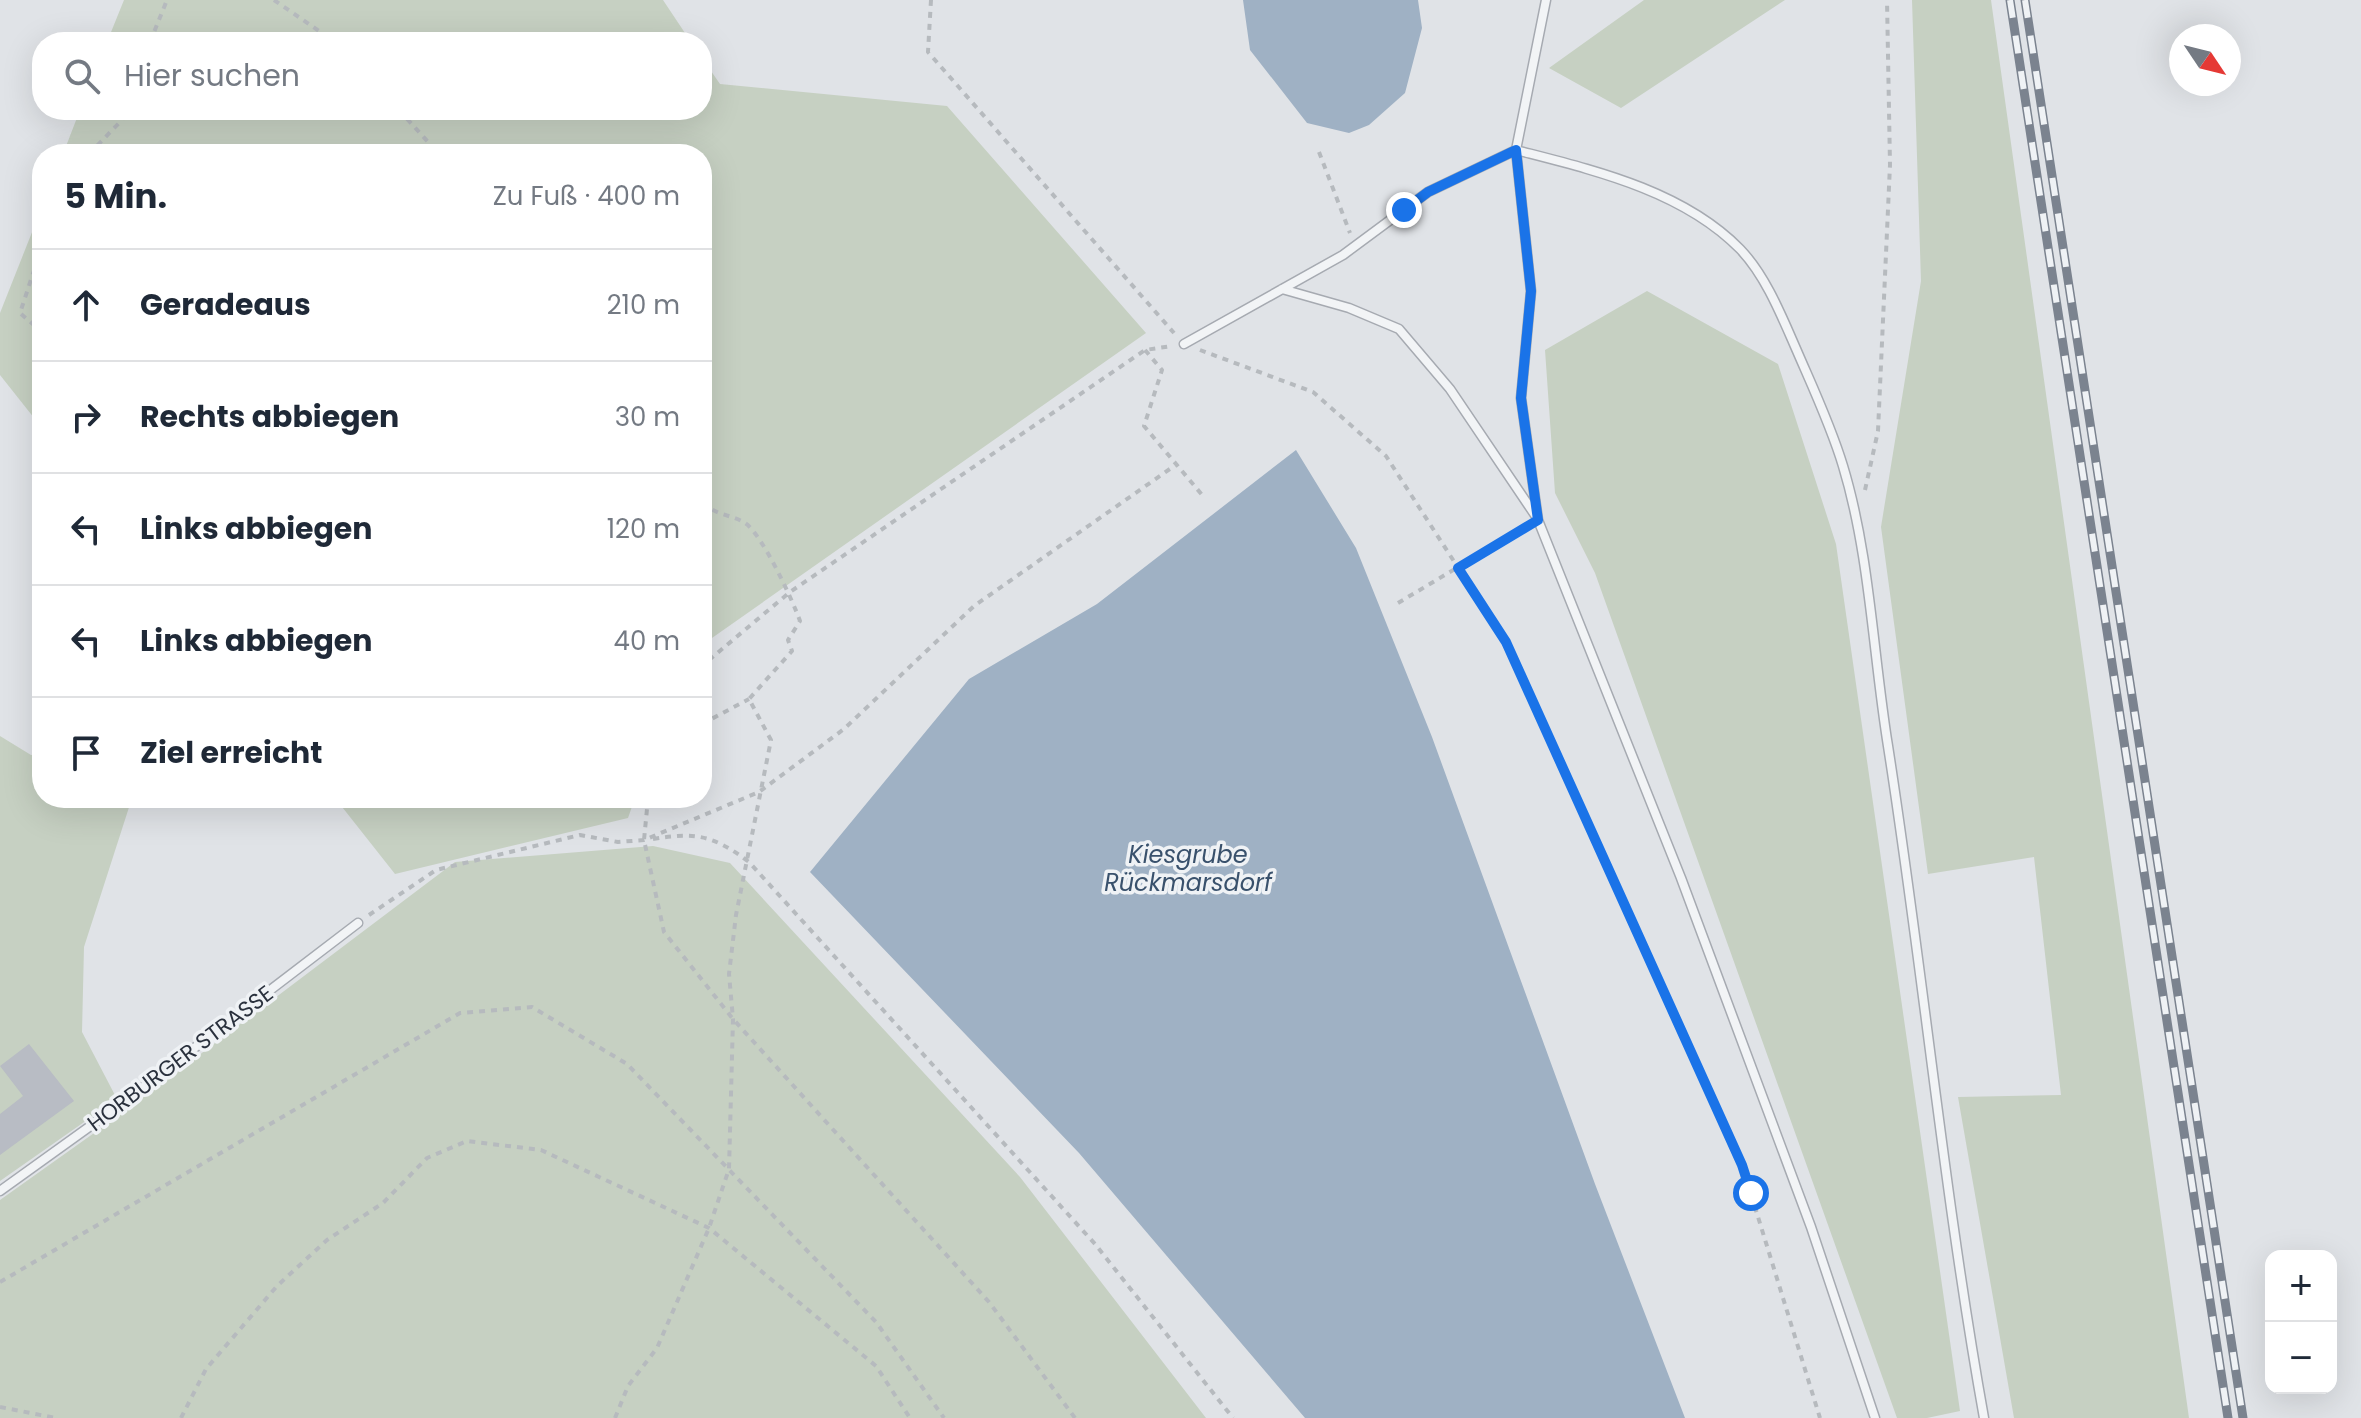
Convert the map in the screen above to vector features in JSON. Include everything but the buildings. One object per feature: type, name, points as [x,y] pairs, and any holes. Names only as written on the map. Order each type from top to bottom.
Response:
[{"type":"lane","points":[[1538,520],[1521,398],[1531,291],[1516,150],[1546,0]]},
{"type":"lane","points":[[1184,344],[1355,246],[1428,192],[1516,150],[1596,171],[1655,193],[1706,222],[1742,250],[1778,306],[1843,466],[1857,528],[1913,910],[1958,1271],[1984,1418]]},
{"type":"lane","points":[[1282,289],[1349,308],[1399,329],[1450,389],[1538,520],[1681,878],[1811,1227],[1875,1418]]},
{"type":"lane","name":"HORBURGER STRASSE","points":[[0,1191],[358,923]]},
{"type":"path","points":[[154,32],[167,0]]},
{"type":"path","points":[[274,0],[320,32]]},
{"type":"path","points":[[931,0],[928,52],[1184,344],[1313,392],[1386,456],[1506,642],[1742,1165],[1820,1418]]},
{"type":"path","points":[[1863,500],[1878,431],[1890,165],[1887,0]]},
{"type":"path","points":[[99,144],[122,120]]},
{"type":"path","points":[[408,120],[430,144]]},
{"type":"path","points":[[1319,152],[1355,246]]},
{"type":"path","points":[[32,276],[20,313],[32,323]]},
{"type":"path","points":[[712,657],[790,592],[1145,350],[1184,344]]},
{"type":"path","points":[[1145,350],[1162,370],[1144,426],[1203,496]]},
{"type":"path","points":[[644,840],[759,792],[844,729],[974,606],[1177,464]]},
{"type":"path","points":[[712,509],[747,524],[790,592],[800,621],[788,640],[792,651],[749,699],[712,719]]},
{"type":"path","points":[[1398,603],[1538,520]]},
{"type":"path","points":[[615,1418],[628,1386],[657,1348],[709,1228],[729,1169],[733,1019],[729,974],[736,915],[771,740],[749,699]]},
{"type":"path","points":[[647,808],[644,840],[664,932],[733,1019],[989,1302],[1075,1418]]},
{"type":"path","points":[[358,923],[436,870],[580,835],[618,842],[690,833],[724,844],[749,862],[1095,1244],[1233,1418]]},
{"type":"path","points":[[0,1282],[460,1013],[532,1007],[627,1064],[876,1322],[944,1418]]},
{"type":"path","points":[[181,1418],[206,1369],[277,1286],[327,1240],[383,1203],[427,1158],[467,1141],[541,1150],[709,1228],[876,1366],[910,1418]]},
{"type":"path","points":[[0,1407],[56,1418]]},
{"type":"green space","points":[[124,0],[663,0],[684,32],[111,32]]},
{"type":"green space","points":[[1644,0],[1785,0],[1621,108],[1549,68]]},
{"type":"green space","points":[[1912,0],[1991,0],[2189,1418],[2014,1418],[1958,1097],[2061,1095],[2034,857],[1928,874],[1881,527],[1921,281]]},
{"type":"green space","points":[[712,72],[720,84],[947,106],[1146,333],[712,638],[712,144],[67,144],[76,120],[712,120]]},
{"type":"green space","points":[[32,232],[32,415],[0,375],[0,313]]},
{"type":"green space","points":[[1647,291],[1778,364],[1836,544],[1960,1411],[1927,1418],[1897,1418],[1595,573],[1555,493],[1545,350]]},
{"type":"green space","points":[[0,736],[32,755],[32,808],[129,808],[84,947],[82,1032],[117,1099],[0,1181]]},
{"type":"green space","points":[[343,808],[632,808],[628,818],[395,874]]},
{"type":"green space","points":[[653,846],[730,863],[1020,1177],[1206,1418],[0,1418],[0,1200],[125,1111],[455,862]]},
{"type":"water","points":[[1243,0],[1418,0],[1422,28],[1405,93],[1369,125],[1349,133],[1307,123],[1250,50]]},
{"type":"water","name":"Kiesgrube Rückmarsdorf","points":[[1296,450],[1356,548],[1432,737],[1595,1184],[1685,1418],[1305,1418],[1079,1153],[810,872],[969,679],[1097,604]]},
{"type":"railway","points":[[2010,0],[2228,1418]]},
{"type":"railway","points":[[2025,0],[2243,1418]]},
{"type":"route","points":[[1404,210],[1428,192],[1516,150],[1531,291],[1521,398],[1538,520],[1458,568],[1506,642],[1742,1165],[1751,1193]]}]
